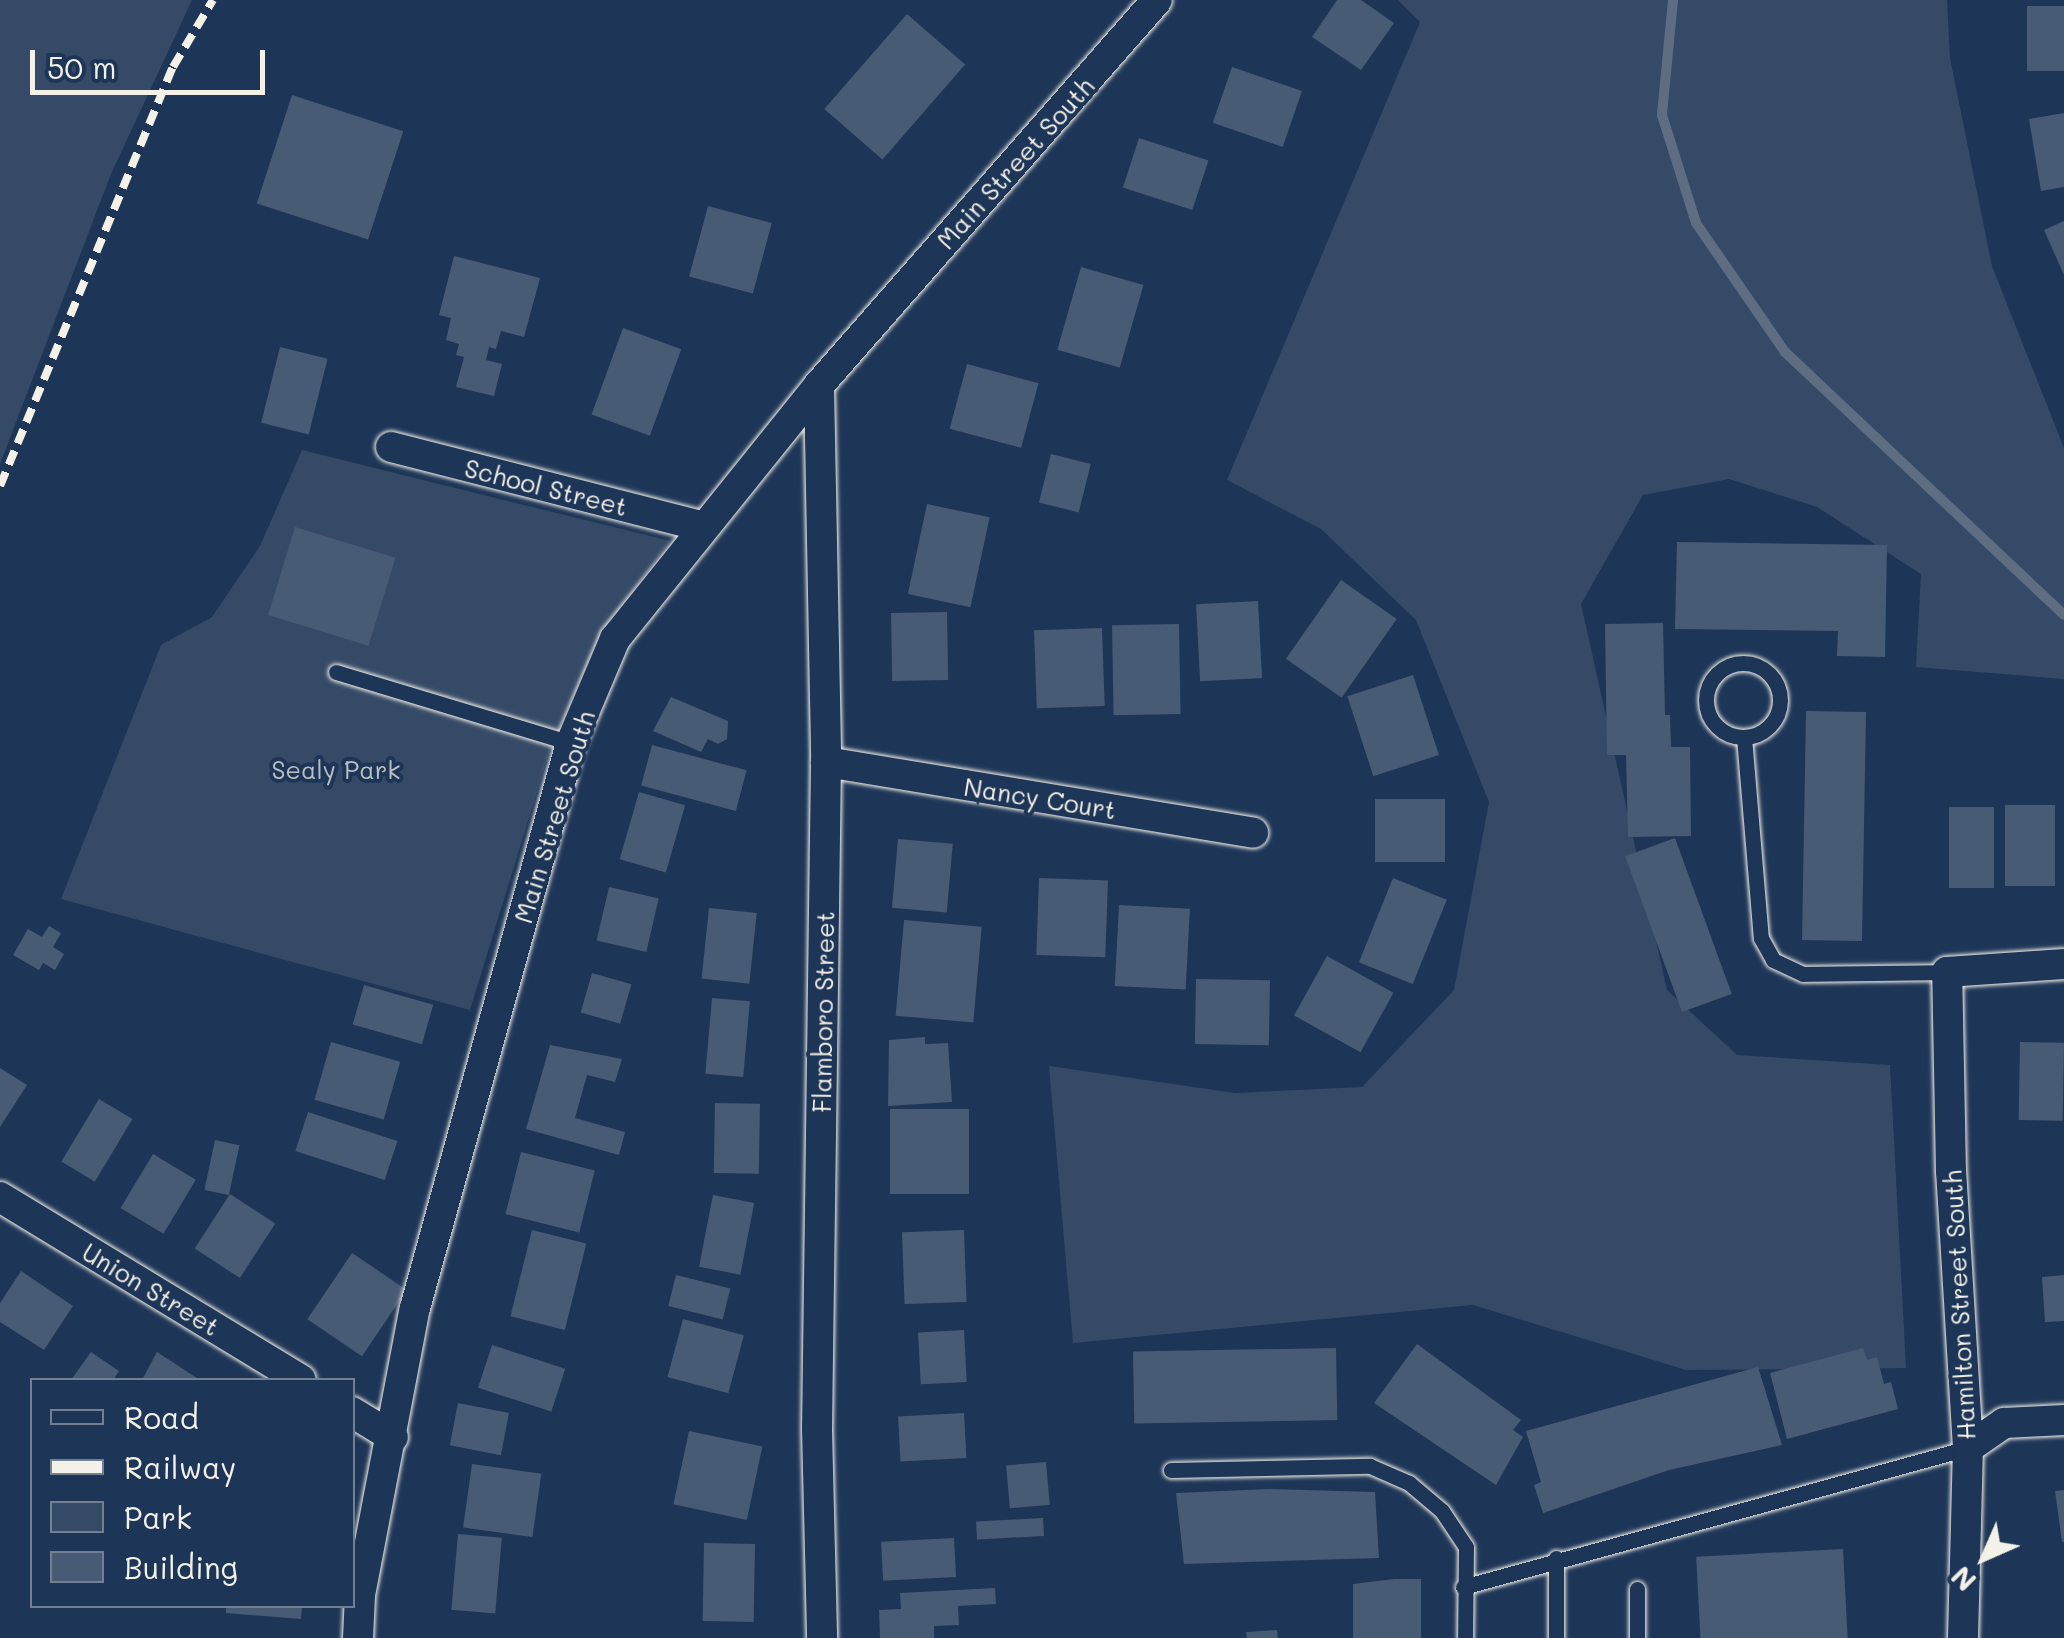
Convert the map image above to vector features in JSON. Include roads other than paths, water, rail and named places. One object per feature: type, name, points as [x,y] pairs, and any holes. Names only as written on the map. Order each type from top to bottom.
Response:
[{"type":"street","name":"Main Street South","points":[[358,1638],[360,1594],[415,1308],[571,743],[616,639],[701,526],[819,385],[1157,0]]},
{"type":"street","name":"Flamboro Street","points":[[819,385],[826,762],[817,1429],[822,1638]]},
{"type":"street","name":"School Street","points":[[390,447],[701,526]]},
{"type":"street","name":"Nancy Court","points":[[826,762],[1253,833]]},
{"type":"street","points":[[1948,972],[2064,964]]},
{"type":"street","name":"Hamilton Street South","points":[[1948,972],[1951,1172],[1968,1448],[1964,1638]]},
{"type":"street","name":"Union Street","points":[[0,1198],[297,1378]]},
{"type":"street","points":[[355,1414],[393,1438]]},
{"type":"street","points":[[1968,1448],[2004,1423],[2064,1420]]},
{"type":"lane","points":[[1734,663],[1758,665],[1780,694],[1776,718],[1744,737],[1721,730],[1707,711],[1714,676],[1734,663]]},
{"type":"lane","points":[[336,672],[571,743]]},
{"type":"lane","points":[[1744,737],[1756,902],[1761,938],[1773,960],[1803,974],[1858,978],[1948,972]]},
{"type":"lane","points":[[1463,1587],[1556,1558],[1968,1448]]},
{"type":"lane","points":[[1170,1470],[1370,1466],[1390,1473],[1426,1496],[1456,1528],[1466,1547],[1465,1638]]},
{"type":"lane","points":[[1556,1558],[1556,1638]]},
{"type":"lane","points":[[1637,1589],[1637,1638]]},
{"type":"waterway","points":[[1673,0],[1662,115],[1696,223],[1785,352],[2064,615]]},
{"type":"railway","points":[[0,486],[173,67],[213,0]]},
{"type":"park label","name":"Sealy Park","points":[[336,769]]}]
